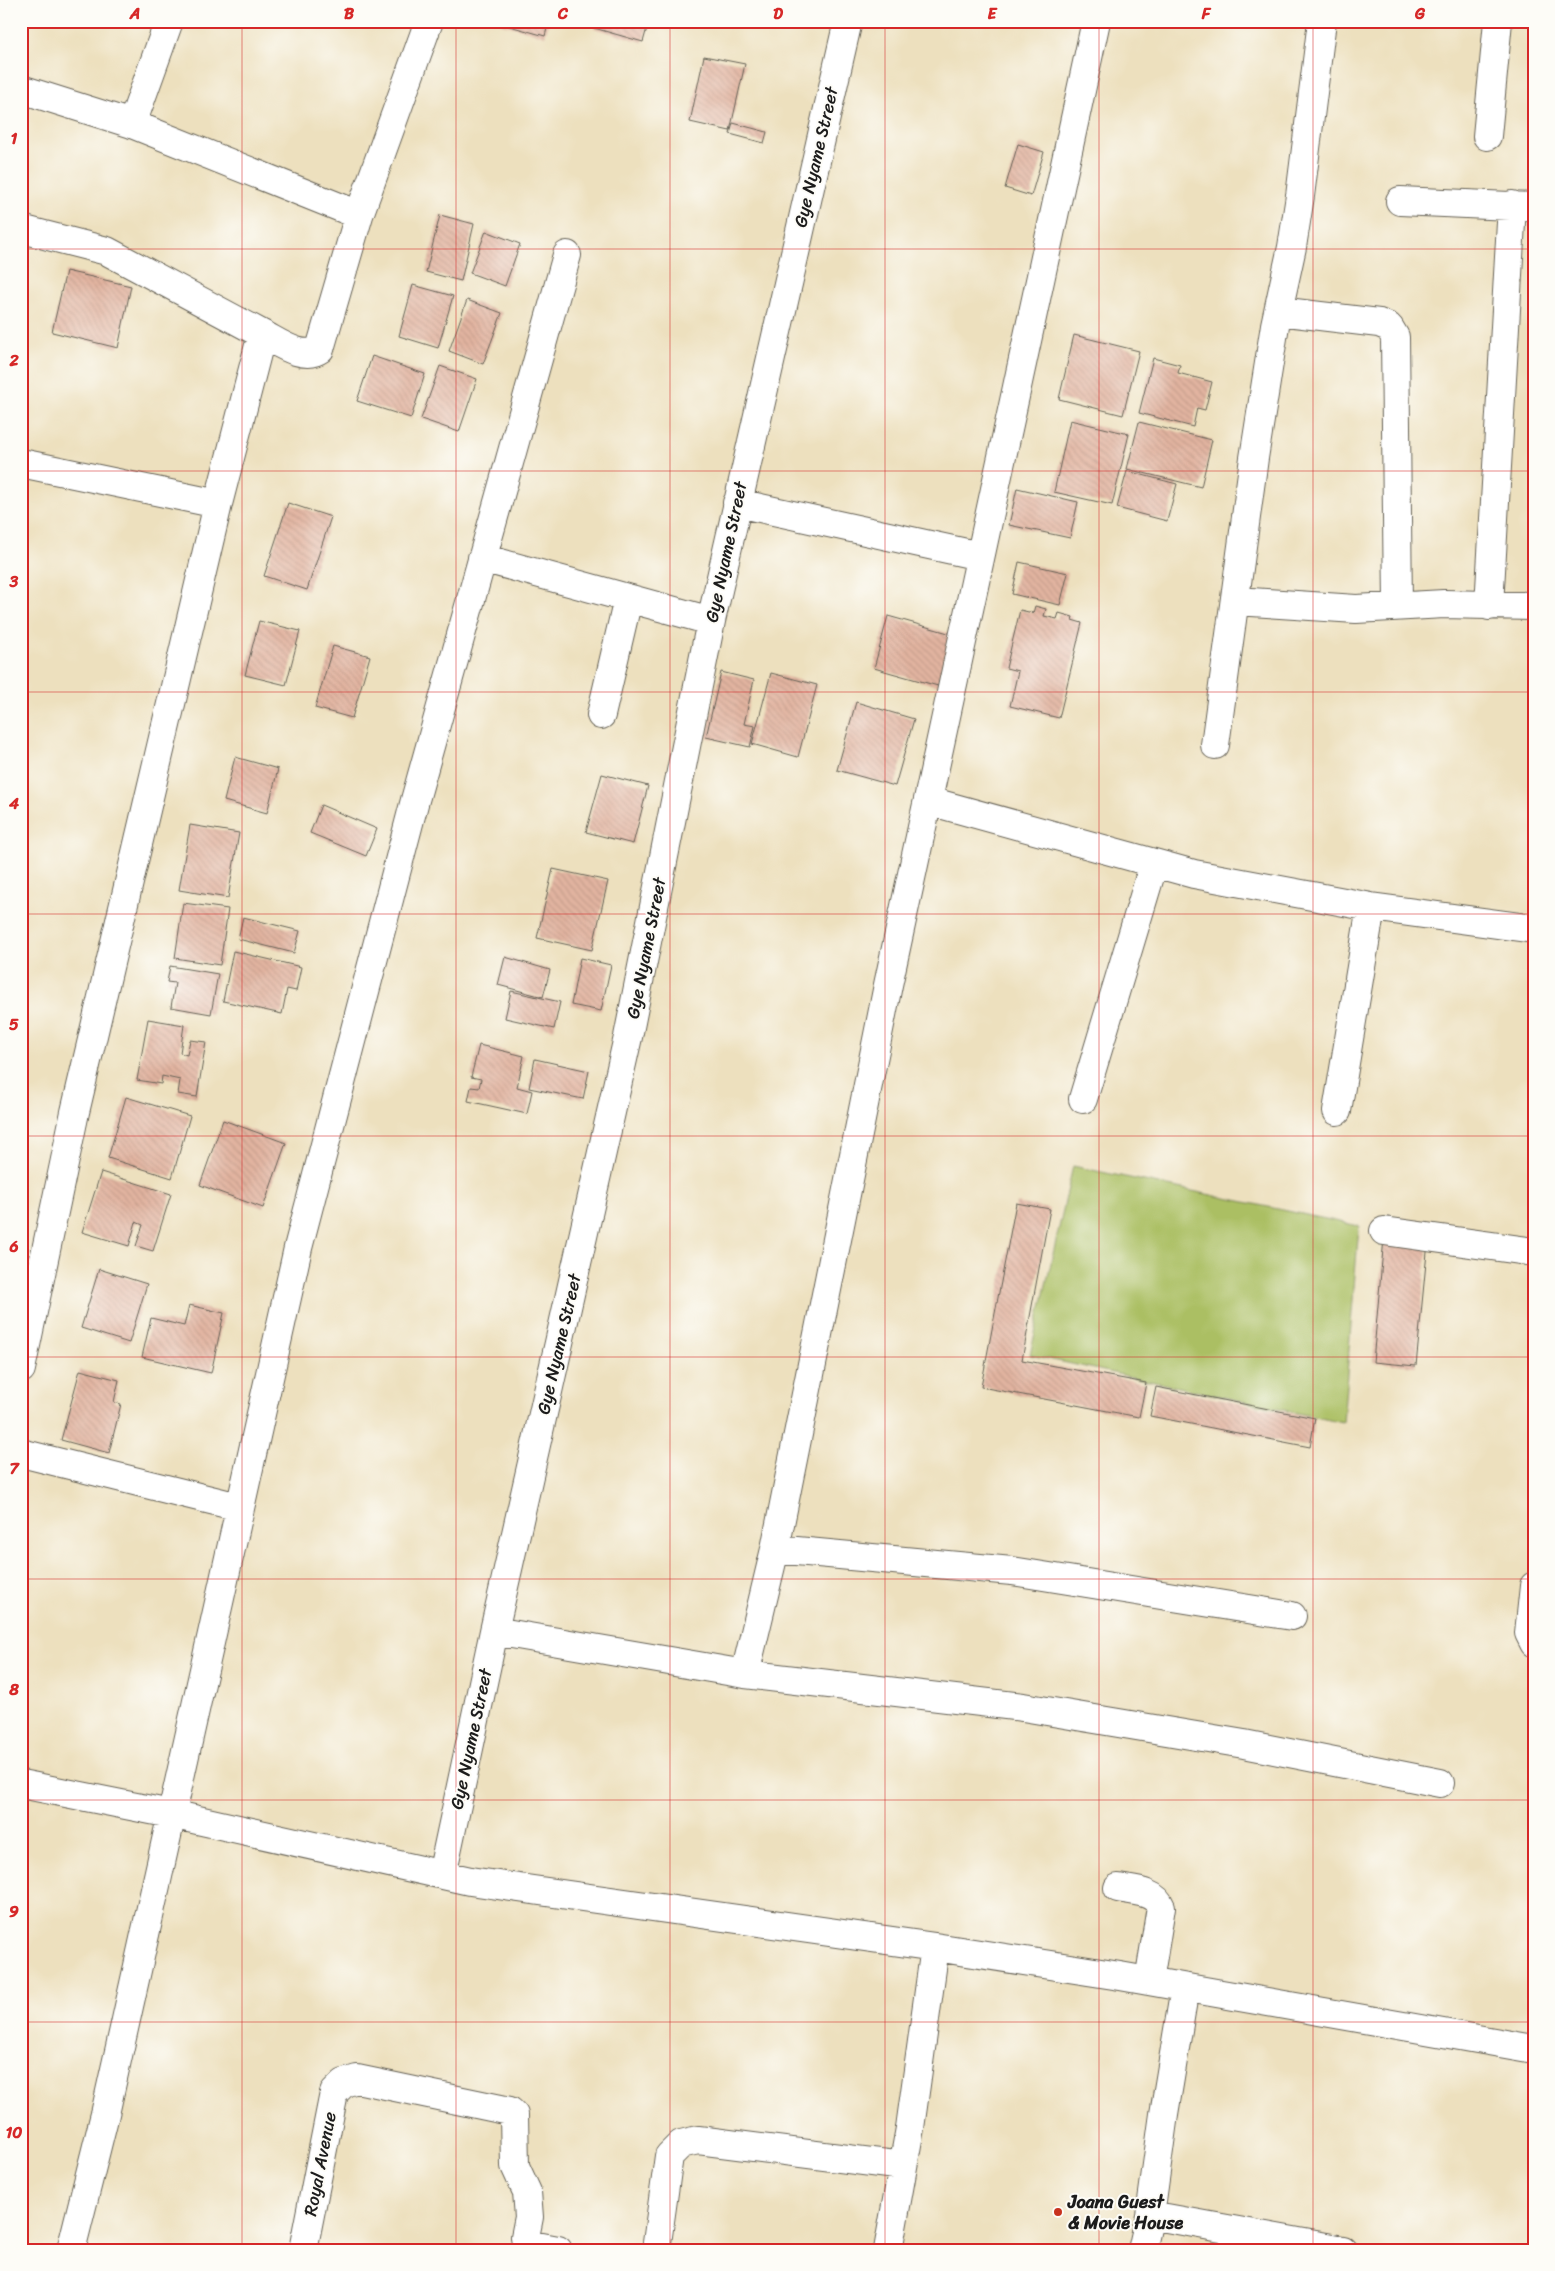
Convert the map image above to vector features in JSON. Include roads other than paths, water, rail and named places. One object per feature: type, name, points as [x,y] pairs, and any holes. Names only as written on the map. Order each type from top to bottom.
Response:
[{"type":"street","points":[[132,124],[169,21]]},
{"type":"street","points":[[21,228],[106,251],[262,334],[301,353],[313,354],[320,349],[359,215],[429,21]]},
{"type":"street","name":"Gye Nyame Street","points":[[442,1875],[494,1631],[628,1037],[711,621],[848,21]]},
{"type":"street","points":[[745,1674],[775,1549],[888,985],[1096,21]]},
{"type":"street","points":[[1215,745],[1236,601],[1246,513],[1278,311],[1292,247],[1300,196],[1322,21]]},
{"type":"street","points":[[1487,136],[1498,21]]},
{"type":"street","points":[[21,89],[132,124],[359,215]]},
{"type":"street","points":[[1400,202],[1523,206],[1489,606]]},
{"type":"street","points":[[71,2250],[105,2114],[298,1248],[412,810],[567,254]]},
{"type":"street","points":[[1278,311],[1379,323],[1388,327],[1395,337],[1398,606]]},
{"type":"street","points":[[21,1368],[75,1112],[218,504],[262,334]]},
{"type":"street","points":[[21,463],[218,504]]},
{"type":"street","points":[[737,503],[980,556]]},
{"type":"street","points":[[482,558],[711,621]]},
{"type":"street","points":[[601,715],[628,599]]},
{"type":"street","points":[[1236,601],[1356,609],[1444,604],[1534,606]]},
{"type":"street","points":[[928,801],[1194,874],[1371,907],[1534,929]]},
{"type":"street","points":[[1083,1098],[1154,863]]},
{"type":"street","points":[[1337,1110],[1371,907]]},
{"type":"street","points":[[1384,1231],[1534,1252]]},
{"type":"street","points":[[21,1452],[239,1507]]},
{"type":"street","points":[[775,1549],[1012,1571],[1292,1616]]},
{"type":"street","points":[[1534,1586],[1529,1633],[1534,1643]]},
{"type":"street","points":[[494,1631],[745,1674],[1023,1707],[1244,1744],[1440,1783]]},
{"type":"street","points":[[21,1784],[171,1814],[442,1875],[935,1947],[1149,1981],[1534,2048]]},
{"type":"street","points":[[1118,1888],[1150,1895],[1158,1899],[1162,1907],[1149,1981]]},
{"type":"street","points":[[888,2250],[904,2166],[935,1947]]},
{"type":"street","points":[[1142,2250],[1150,2215],[1185,1988]]},
{"type":"street","name":"Royal Avenue","points":[[303,2250],[334,2093],[344,2083],[357,2079],[510,2111],[514,2114],[515,2166],[527,2192],[529,2217],[525,2237],[526,2244],[558,2250]]},
{"type":"street","points":[[656,2250],[669,2156],[681,2144],[698,2140],[904,2166]]},
{"type":"street","points":[[1150,2215],[1342,2250]]},
{"type":"place","name":"Joana Guest & Movie House","points":[[1058,2212]]}]
